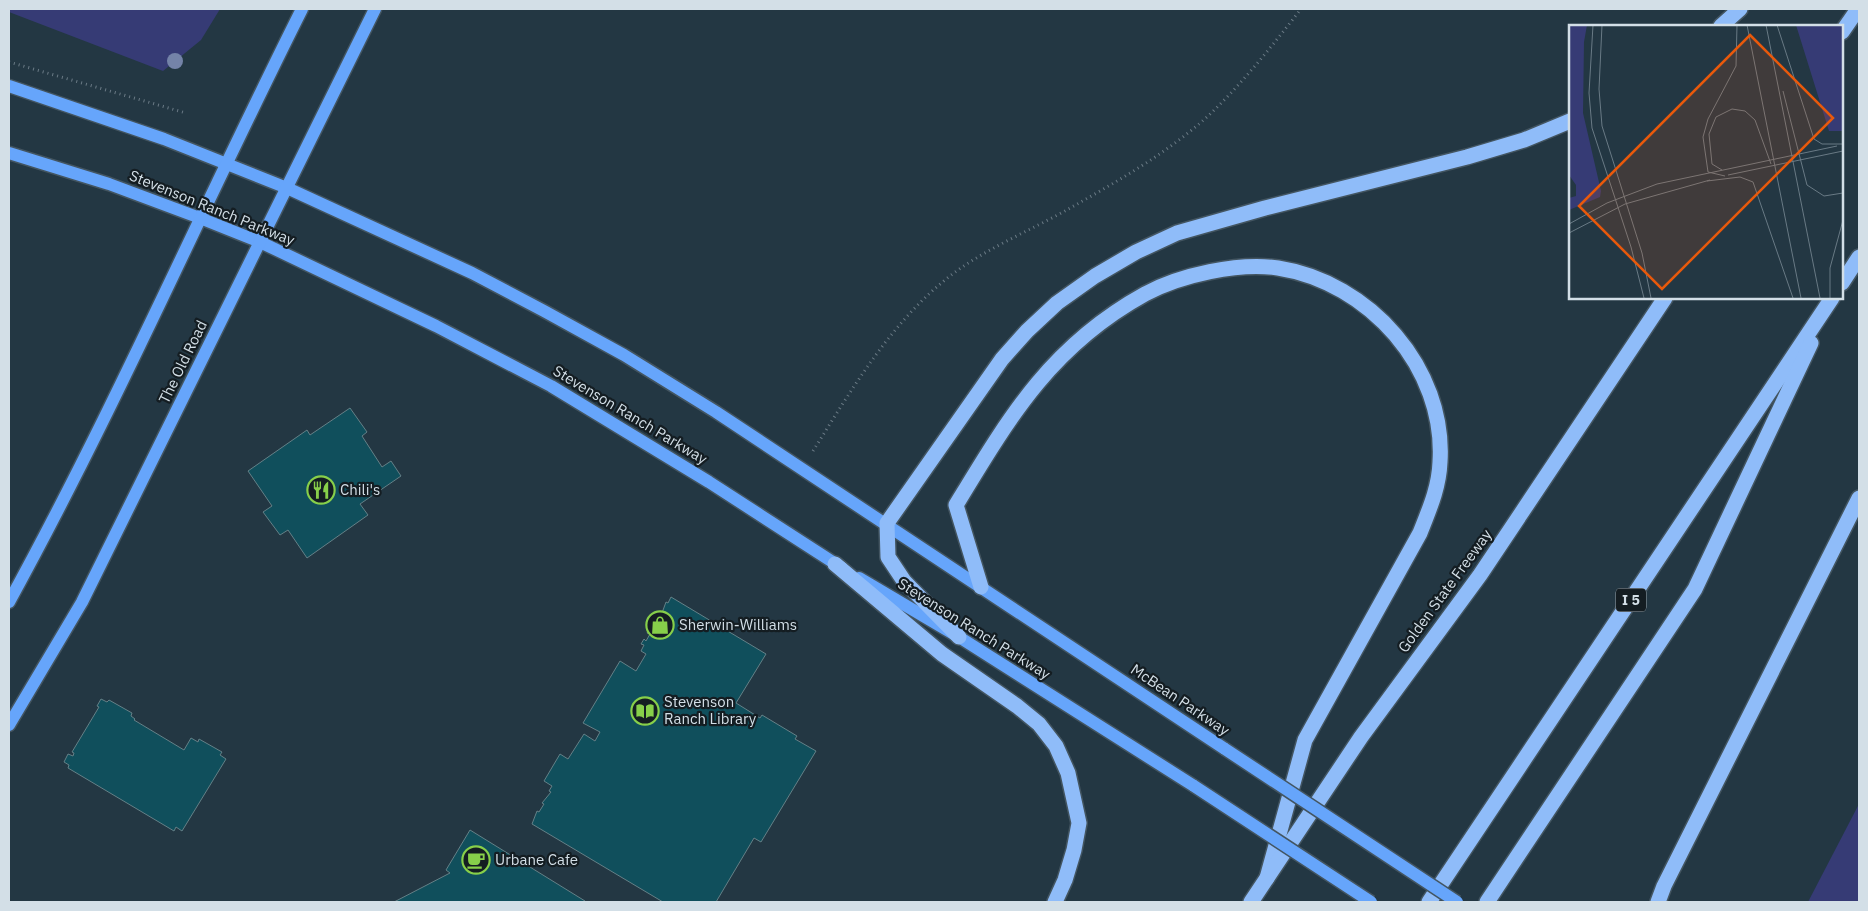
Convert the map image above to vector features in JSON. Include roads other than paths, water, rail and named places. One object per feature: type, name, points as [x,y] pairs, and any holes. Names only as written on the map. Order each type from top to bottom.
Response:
[{"type":"highway","points":[[1722,25],[1740,9]]},
{"type":"highway","points":[[1843,31],[1858,9]]},
{"type":"highway","points":[[959,637],[904,582],[888,557],[887,523],[1002,359],[1027,331],[1057,304],[1095,276],[1136,252],[1177,234],[1265,208],[1467,157],[1524,140],[1569,121]]},
{"type":"highway","points":[[1843,281],[1859,257]]},
{"type":"highway","points":[[981,587],[956,505],[1003,428],[1048,368],[1104,320],[1147,293],[1185,278],[1234,268],[1276,268],[1311,276],[1343,290],[1391,329],[1412,356],[1428,387],[1438,428],[1440,462],[1435,497],[1420,533],[1304,740],[1267,878]]},
{"type":"highway","name":"Golden State Freeway","points":[[1251,902],[1361,736],[1480,575],[1664,299]]},
{"type":"highway","name":"I 5","points":[[1429,902],[1831,299]]},
{"type":"highway","points":[[1487,902],[1695,590],[1832,299]]},
{"type":"highway","points":[[1658,902],[1664,886],[1859,498]]},
{"type":"highway","points":[[835,564],[942,654],[1017,706],[1039,724],[1056,746],[1068,773],[1079,823],[1074,850],[1065,880],[1054,902]]},
{"type":"main road","points":[[9,602],[57,515],[226,162],[302,9]]},
{"type":"main road","name":"The Old Road","points":[[9,724],[82,602],[376,9]]},
{"type":"main road","points":[[9,86],[80,108],[226,162],[472,273],[624,355],[887,523]]},
{"type":"main road","name":"Stevenson Ranch Parkway","points":[[9,153],[109,184],[260,242],[436,326],[552,386],[678,462],[835,564],[959,637],[1194,786],[1371,902]]},
{"type":"main road","name":"McBean Parkway","points":[[887,523],[1457,902]]},
{"type":"place","name":"Chili's","points":[[321,490]]},
{"type":"place","name":"Sherwin-Williams","points":[[660,625]]},
{"type":"place","name":"Stevenson Ranch Library","points":[[645,711]]},
{"type":"place","name":"Urbane Cafe","points":[[476,860]]}]
